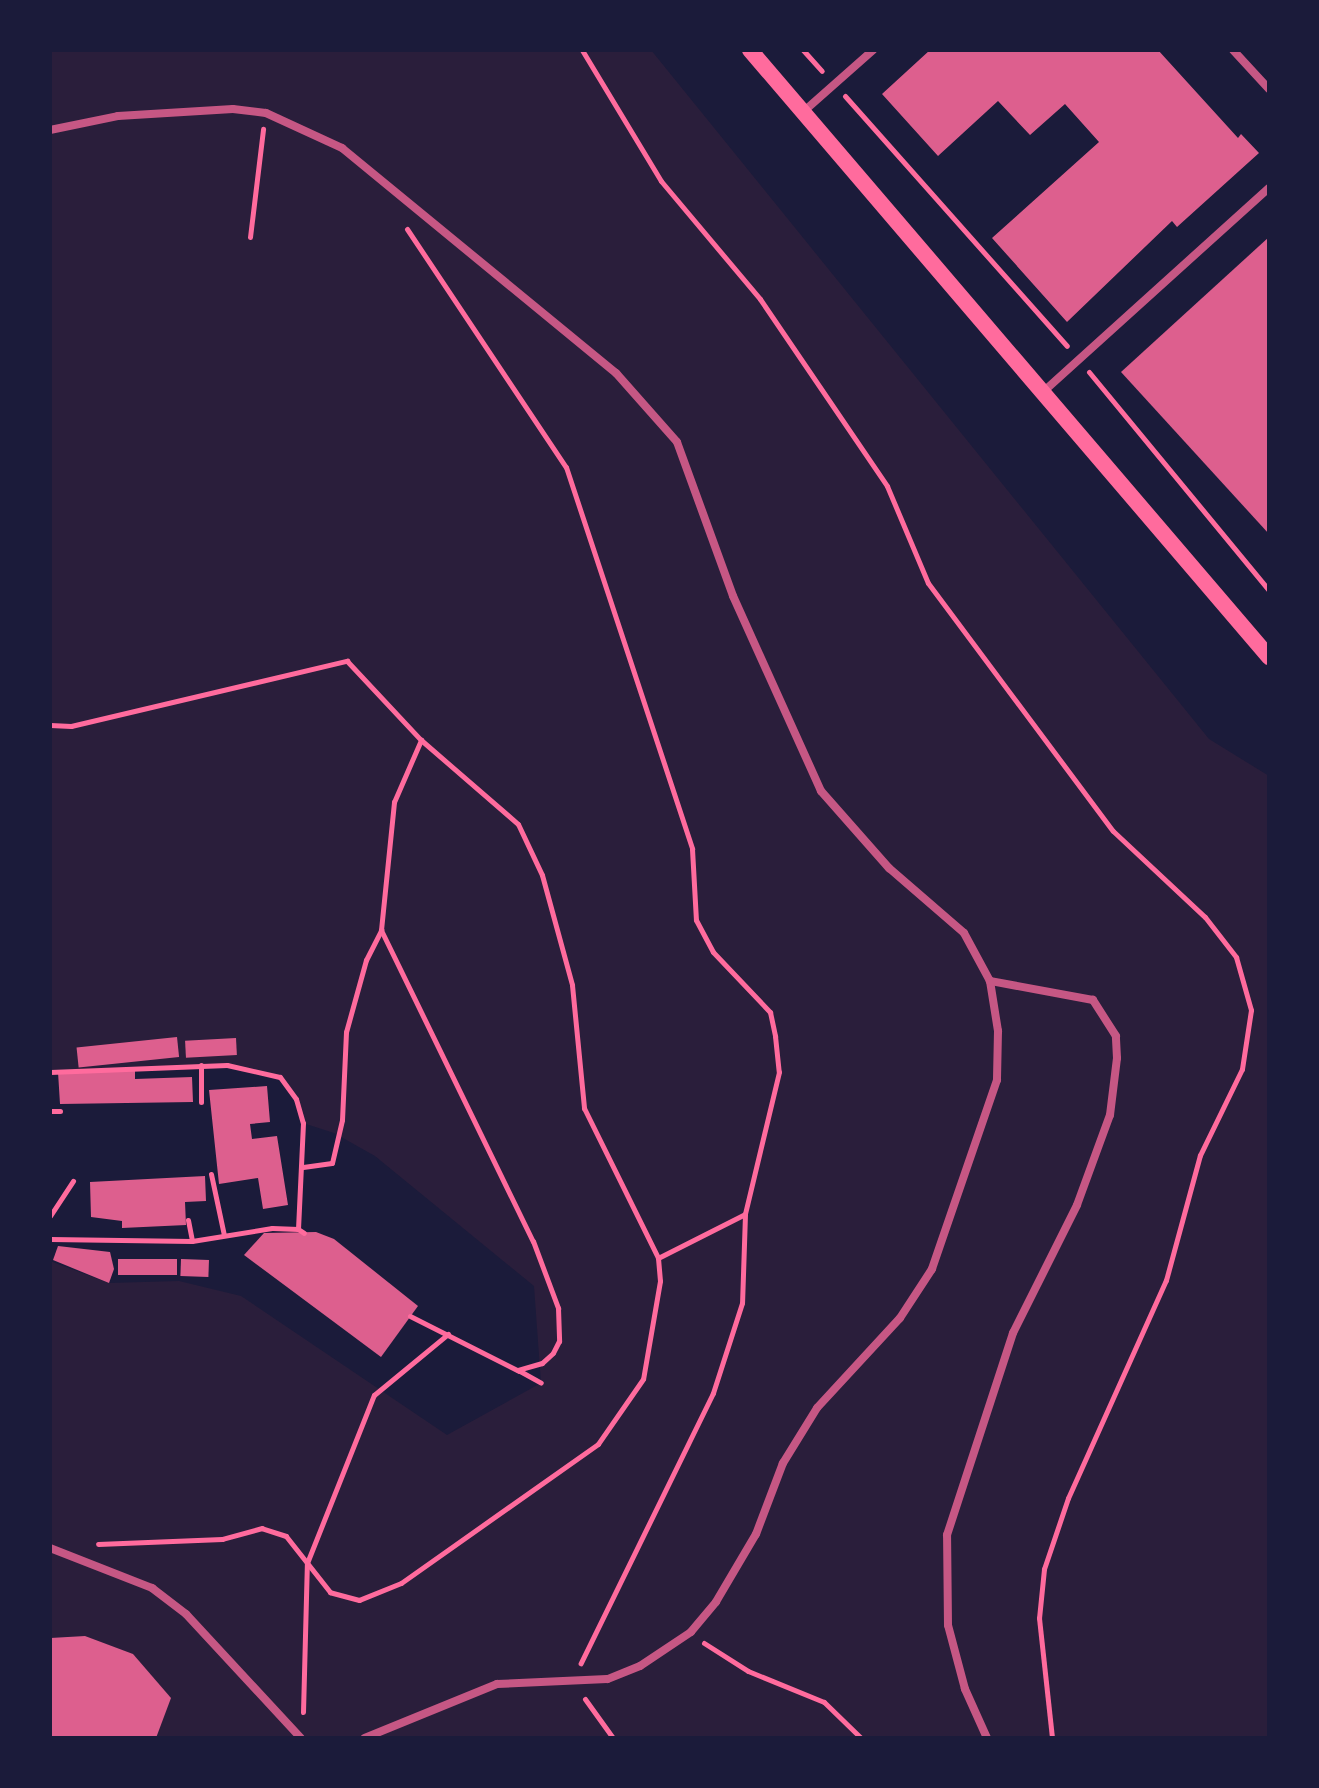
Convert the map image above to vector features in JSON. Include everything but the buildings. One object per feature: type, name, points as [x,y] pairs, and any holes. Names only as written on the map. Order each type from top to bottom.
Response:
[{"type":"main road","points":[[750,50],[1269,657]]},
{"type":"street","points":[[803,112],[873,50]]},
{"type":"street","points":[[1233,50],[1269,89]]},
{"type":"street","points":[[50,130],[118,116],[233,109],[266,113],[342,148],[519,289],[616,373],[677,442],[733,596],[821,791],[889,868],[964,933],[990,981],[998,1031],[997,1080],[932,1269],[900,1318],[817,1408],[783,1463],[734,1572],[691,1632],[629,1670],[607,1679],[497,1684],[365,1738]]},
{"type":"street","points":[[1043,392],[1269,188]]},
{"type":"street","points":[[987,1738],[965,1689],[948,1625],[947,1535],[1013,1333],[1077,1205],[1110,1115],[1117,1058],[1116,1036],[1093,1000],[990,981]]},
{"type":"street","points":[[50,1548],[152,1588],[186,1614],[301,1738]]},
{"type":"path","points":[[582,50],[661,181],[760,299],[887,486],[928,583],[1113,831],[1205,917],[1236,957],[1251,1010],[1242,1069],[1200,1155],[1166,1280],[1068,1498],[1044,1569],[1039,1618],[1052,1738]]},
{"type":"path","points":[[803,50],[1079,360],[1269,590]]},
{"type":"path","points":[[250,237],[266,113]]},
{"type":"path","points":[[403,223],[566,467],[692,849],[696,920],[713,952],[770,1012],[779,1072],[745,1214],[742,1303],[713,1393],[572,1681],[613,1738]]},
{"type":"path","points":[[50,725],[71,726],[347,661],[421,740],[518,824],[542,875],[572,985],[584,1108],[658,1258],[660,1281],[643,1379],[598,1444],[401,1583],[359,1600],[330,1592],[286,1536],[262,1528],[222,1539],[81,1545]]},
{"type":"path","points":[[303,1167],[332,1163],[342,1120],[346,1032],[366,960],[381,930],[394,802],[421,740]]},
{"type":"path","points":[[381,930],[533,1241],[558,1308],[559,1341],[553,1353],[542,1363],[518,1370],[541,1383],[410,1316]]},
{"type":"path","points":[[201,1065],[201,1102]]},
{"type":"path","points":[[50,1072],[201,1065],[261,1070],[280,1077],[296,1099],[303,1123],[301,1231],[224,1235],[192,1241],[50,1239]]},
{"type":"path","points":[[50,1111],[60,1111]]},
{"type":"path","points":[[211,1174],[224,1235]]},
{"type":"path","points":[[50,1216],[73,1181]]},
{"type":"path","points":[[658,1258],[745,1214]]},
{"type":"path","points":[[188,1220],[192,1241]]},
{"type":"path","points":[[303,1722],[307,1563],[374,1395],[448,1334]]},
{"type":"path","points":[[691,1632],[717,1655],[824,1702],[861,1738]]},
{"type":"shaded area","points":[[50,50],[651,50],[1209,739],[1269,776],[1269,1738],[156,1738],[133,1654],[85,1636],[50,1638],[50,1261],[109,1283],[179,1281],[241,1296],[447,1435],[541,1383],[534,1286],[375,1156],[334,1133],[303,1123],[296,1099],[280,1077],[227,1065],[50,1072]]}]
